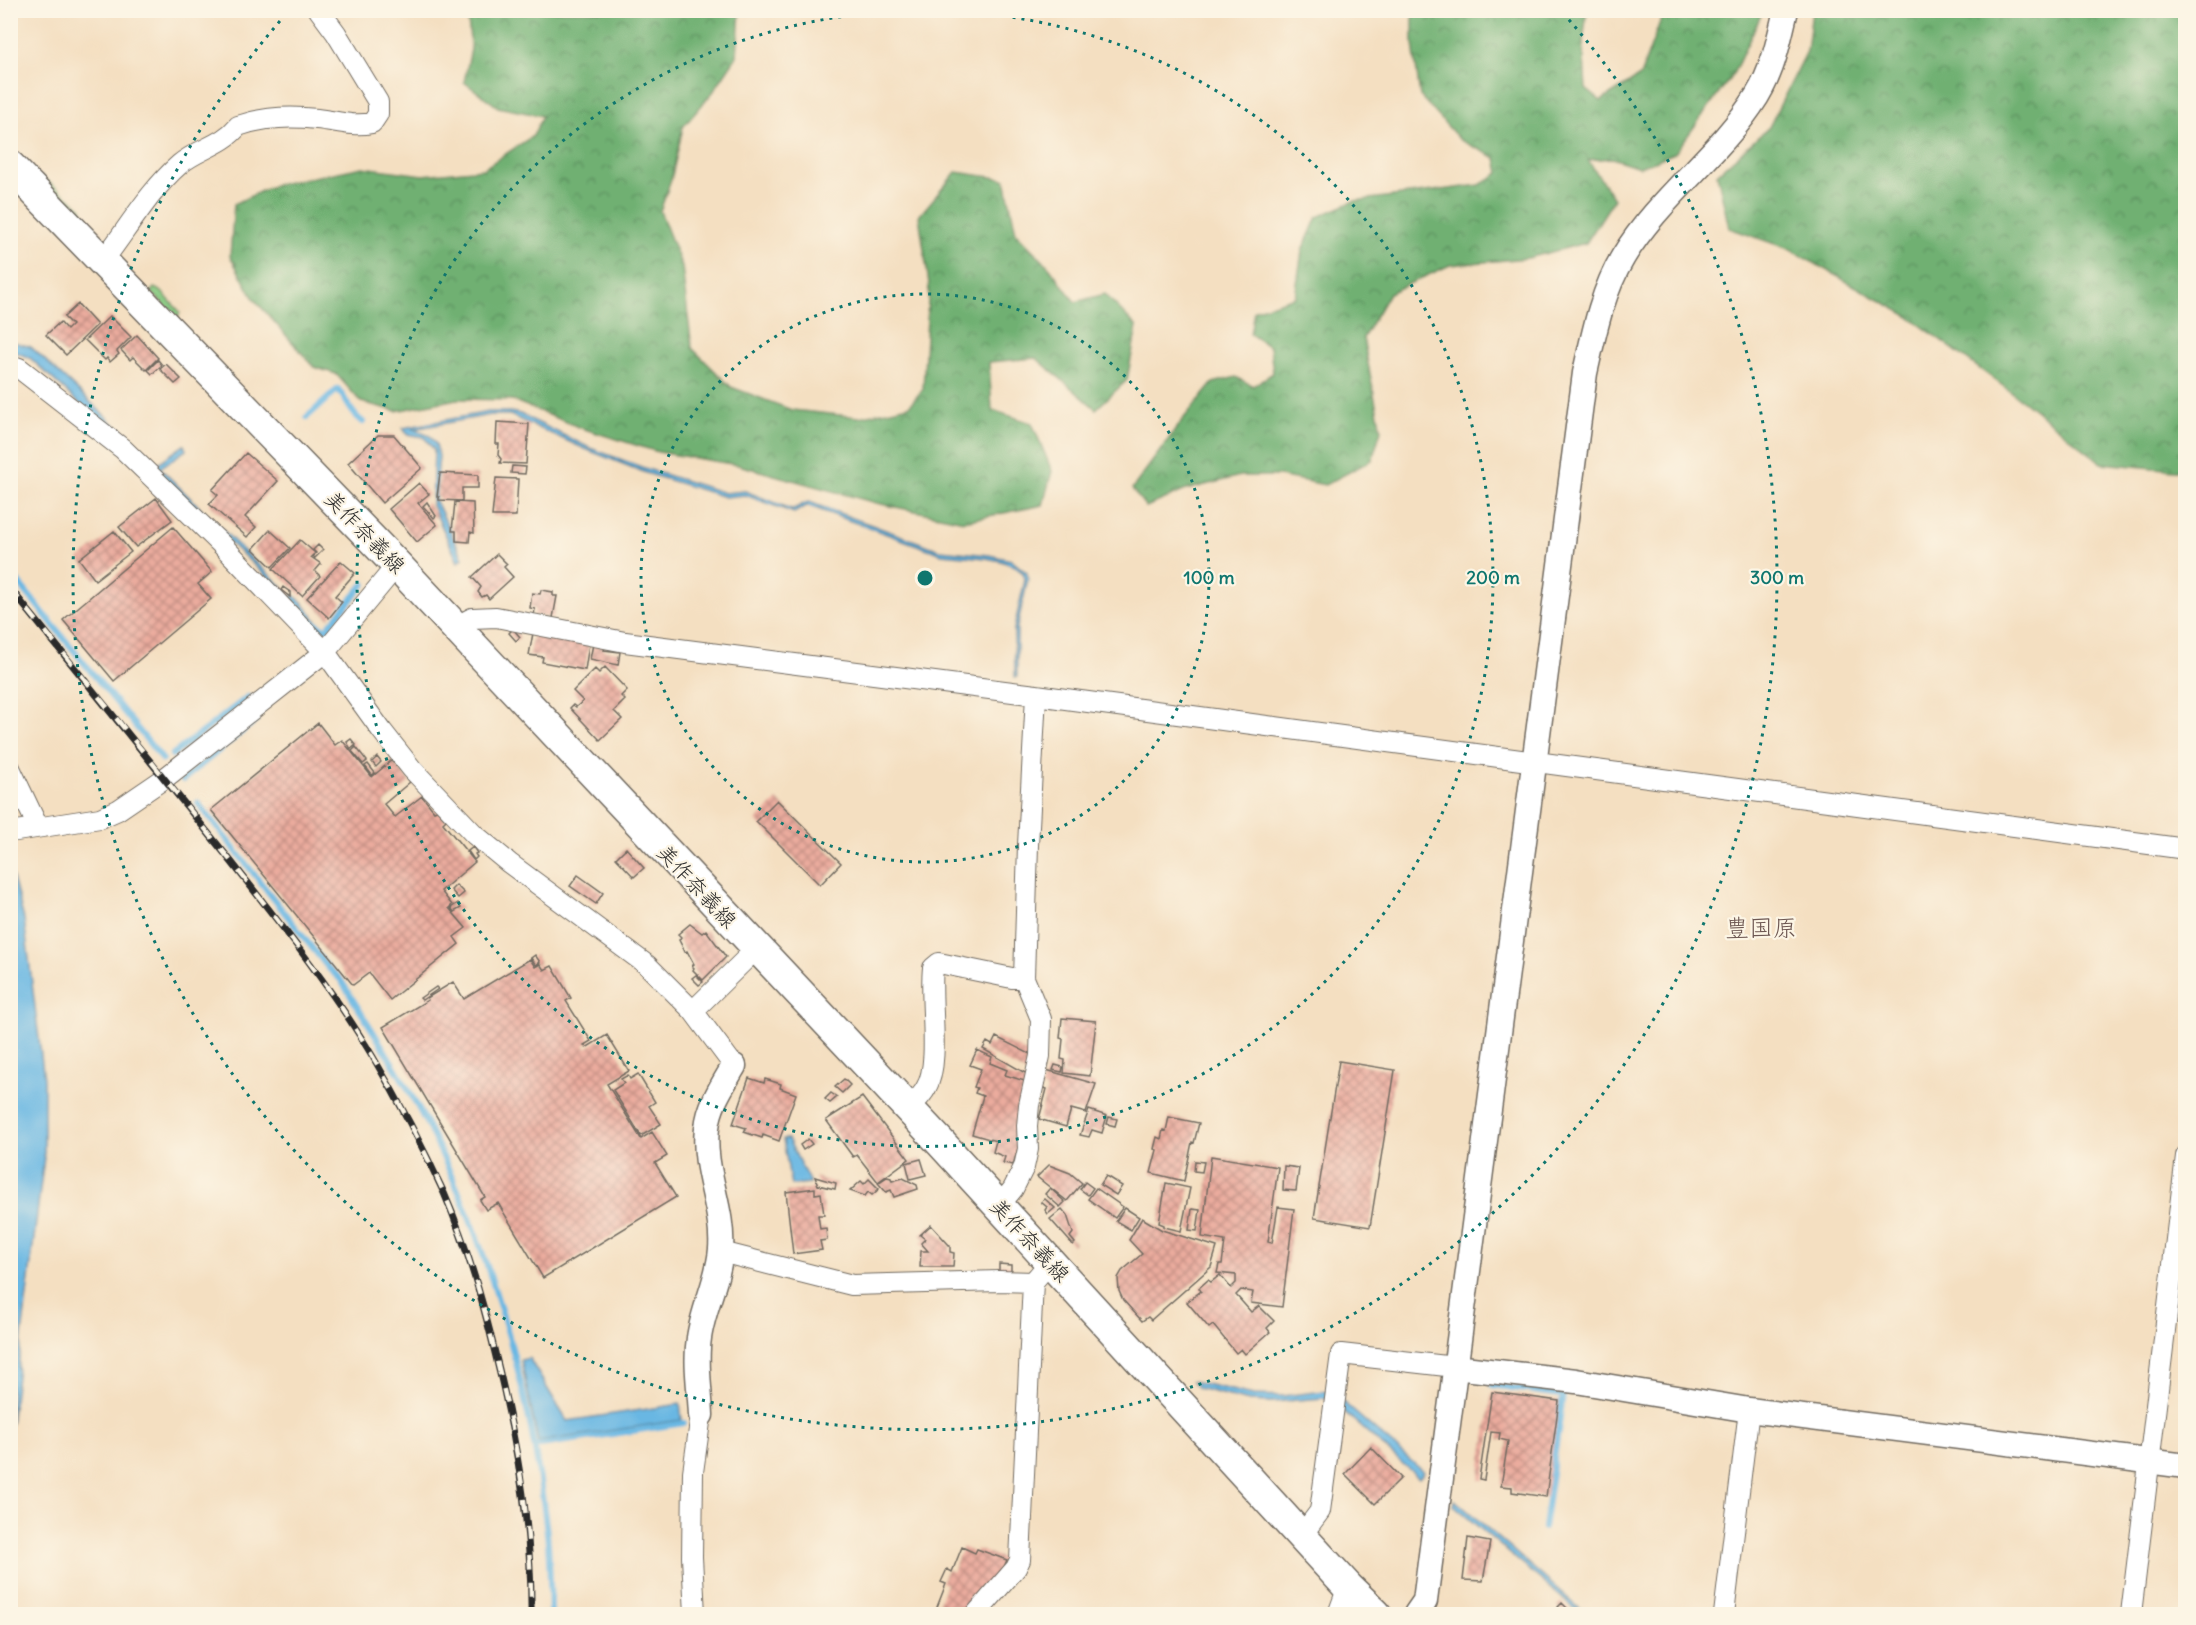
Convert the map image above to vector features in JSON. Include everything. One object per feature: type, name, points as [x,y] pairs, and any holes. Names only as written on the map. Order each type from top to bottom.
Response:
[{"type":"main road","name":"美作奈義線","points":[[10,166],[397,565],[999,1206],[1042,1272],[1302,1535],[1343,1601],[1376,1614]]},
{"type":"street","points":[[102,262],[159,185],[181,163],[231,136],[238,126],[280,117],[317,119],[360,126],[372,123],[378,114],[378,102],[320,10]]},
{"type":"street","points":[[1416,1614],[1425,1601],[1585,373],[1598,315],[1623,257],[1664,201],[1733,128],[1757,95],[1776,55],[1786,10]]},
{"type":"street","points":[[10,364],[19,368],[123,449],[222,545],[326,652],[412,769],[476,836],[647,965],[693,1011],[734,1066],[715,1101],[707,1126],[706,1157],[722,1229],[721,1252],[699,1337],[701,1415],[693,1472],[692,1557],[695,1614]]},
{"type":"street","points":[[10,768],[25,829],[100,818],[118,810],[165,778],[326,652],[397,565]]},
{"type":"street","points":[[455,627],[472,618],[496,617],[625,642],[2186,849]]},
{"type":"street","points":[[999,1206],[1013,1189],[1024,1167],[1028,1149],[1029,1105],[1040,1056],[1041,1020],[1024,978],[1036,695]]},
{"type":"street","points":[[693,1011],[756,949]]},
{"type":"street","points":[[908,1109],[927,1087],[933,1063],[931,984],[933,968],[939,963],[1012,978],[1024,978]]},
{"type":"street","points":[[2131,1614],[2186,1156]]},
{"type":"street","points":[[721,1252],[852,1286],[999,1281],[1042,1272],[1020,1560],[1016,1568],[976,1614]]},
{"type":"street","points":[[1302,1535],[1320,1511],[1341,1354],[1576,1381],[1749,1410],[2186,1466]]},
{"type":"street","points":[[1724,1614],[1749,1410]]},
{"type":"green space","points":[[467,11],[740,11],[737,56],[713,92],[683,127],[671,180],[660,211],[682,267],[692,348],[731,387],[792,410],[859,417],[909,406],[923,389],[929,284],[919,216],[956,172],[1005,179],[1016,233],[1050,268],[1075,302],[1105,294],[1137,327],[1127,380],[1096,409],[1036,358],[989,362],[992,410],[1032,423],[1052,471],[1043,505],[964,521],[876,503],[738,465],[658,452],[581,428],[512,400],[457,399],[396,411],[361,402],[336,374],[314,367],[254,299],[230,256],[234,204],[274,185],[363,167],[423,175],[483,169],[533,136],[542,116],[498,107],[464,82],[471,49]]},
{"type":"green space","points":[[1413,11],[1587,11],[1583,42],[1586,89],[1601,101],[1640,76],[1664,11],[1763,11],[1733,74],[1675,153],[1639,167],[1612,158],[1588,160],[1614,199],[1586,243],[1528,258],[1450,265],[1389,293],[1363,338],[1381,430],[1372,460],[1325,485],[1279,476],[1240,476],[1186,490],[1146,507],[1132,489],[1213,383],[1236,377],[1253,386],[1273,373],[1270,347],[1250,334],[1254,310],[1295,297],[1302,251],[1317,217],[1354,201],[1480,185],[1499,173],[1496,158],[1460,140],[1420,96],[1413,44]]},
{"type":"green space","points":[[1812,11],[2185,11],[2185,471],[2102,463],[2026,403],[1908,316],[1789,249],[1729,228],[1717,174],[1769,127],[1807,51]]},
{"type":"green space","points":[[41,176],[82,208],[83,213],[75,216]]},
{"type":"green space","points":[[154,288],[161,291],[180,312],[178,318],[151,292]]},
{"type":"water","points":[[10,341],[31,347],[157,464],[184,445],[186,450],[160,468],[282,586],[280,589],[30,358],[11,350]]},
{"type":"water","points":[[488,412],[520,414],[590,448],[647,469],[725,493],[745,491],[791,509],[809,502],[940,550],[989,555],[1011,560],[1027,573],[1028,579],[1017,627],[1017,677],[1015,677],[1014,629],[1025,580],[1023,573],[1014,566],[986,558],[942,554],[809,506],[794,513],[745,495],[725,497],[646,473],[585,449],[510,415],[491,415],[413,429],[430,436],[436,444],[439,456],[435,499],[463,558],[458,562],[432,505],[434,450],[424,437],[407,434],[403,428]]},
{"type":"water","points":[[293,595],[302,602],[323,629],[314,624],[290,598]]},
{"type":"water","points":[[11,871],[24,919],[44,1079],[44,1157],[11,1425]]},
{"type":"water","points":[[783,1139],[788,1139],[810,1183],[791,1185]]},
{"type":"water","points":[[529,1358],[567,1421],[680,1404],[682,1420],[538,1442],[521,1360]]},
{"type":"water","points":[[1192,1381],[1253,1395],[1283,1396],[1325,1391],[1343,1402],[1424,1472],[1419,1478],[1341,1409],[1324,1398],[1272,1402],[1249,1401],[1198,1388]]},
{"type":"water","points":[[1455,1500],[1586,1614],[1581,1614],[1454,1506]]},
{"type":"building","points":[[78,304],[97,325],[66,355],[46,335],[60,322],[67,330],[72,325],[64,317]]},
{"type":"building","points":[[110,316],[131,337],[110,362],[107,358],[105,360],[85,340]]},
{"type":"building","points":[[137,335],[158,358],[146,370],[133,357],[130,360],[121,350]]},
{"type":"building","points":[[158,360],[162,365],[152,374],[148,370]]},
{"type":"building","points":[[166,364],[181,379],[175,384],[160,369]]},
{"type":"building","points":[[497,422],[529,424],[526,464],[500,463],[499,444],[496,444]]},
{"type":"building","points":[[378,435],[394,435],[422,468],[382,503],[348,463]]},
{"type":"building","points":[[246,453],[278,481],[245,517],[256,527],[247,537],[209,504],[218,495],[212,490]]},
{"type":"building","points":[[512,466],[526,467],[525,474],[511,473]]},
{"type":"building","points":[[440,473],[478,475],[478,488],[462,488],[462,501],[439,500],[437,497]]},
{"type":"building","points":[[496,478],[518,479],[516,516],[492,516]]},
{"type":"building","points":[[419,483],[429,494],[418,503],[437,525],[417,542],[389,509]]},
{"type":"building","points":[[156,498],[172,520],[136,547],[119,527]]},
{"type":"building","points":[[427,502],[436,516],[434,518],[423,506]]},
{"type":"building","points":[[455,502],[473,503],[474,533],[470,532],[469,542],[456,541],[456,531],[452,531]]},
{"type":"building","points":[[173,527],[212,572],[198,584],[211,599],[114,681],[63,620]]},
{"type":"building","points":[[270,530],[290,548],[272,567],[253,549]]},
{"type":"building","points":[[114,531],[131,552],[95,580],[79,559]]},
{"type":"building","points":[[300,540],[315,553],[311,557],[321,564],[315,571],[320,576],[302,596],[273,569]]},
{"type":"building","points":[[318,545],[323,550],[315,558],[313,556],[316,553],[313,550]]},
{"type":"building","points":[[497,554],[507,564],[504,567],[513,577],[489,599],[486,595],[482,597],[478,592],[481,587],[472,577]]},
{"type":"building","points":[[341,561],[355,573],[335,596],[342,602],[329,618],[307,598]]},
{"type":"building","points":[[283,587],[290,592],[290,597],[281,590]]},
{"type":"building","points":[[541,590],[553,592],[553,596],[557,596],[553,618],[534,615],[535,609],[530,608],[532,593],[540,594]]},
{"type":"building","points":[[513,629],[520,637],[516,641],[509,633]]},
{"type":"building","points":[[533,633],[589,644],[585,670],[542,662],[543,657],[529,655]]},
{"type":"building","points":[[593,644],[605,647],[604,650],[620,652],[618,665],[590,659]]},
{"type":"building","points":[[605,667],[627,690],[621,696],[625,700],[614,711],[622,719],[600,740],[570,708],[573,705],[576,707],[583,701],[573,691],[595,669],[599,673]]},
{"type":"building","points":[[318,723],[335,745],[342,740],[372,777],[392,760],[410,782],[384,804],[395,817],[422,796],[434,811],[437,810],[446,820],[443,823],[475,862],[441,891],[452,905],[449,908],[466,928],[454,937],[459,944],[390,1000],[369,973],[353,985],[211,810]]},
{"type":"building","points":[[351,739],[356,745],[351,749],[347,742]]},
{"type":"building","points":[[356,747],[367,761],[363,764],[352,751]]},
{"type":"building","points":[[377,757],[381,762],[376,767],[372,762]]},
{"type":"building","points":[[368,764],[375,773],[372,775],[365,766]]},
{"type":"building","points":[[777,800],[841,863],[820,885],[756,821]]},
{"type":"building","points":[[473,847],[477,853],[474,860],[468,851]]},
{"type":"building","points":[[626,848],[644,868],[634,877],[616,858]]},
{"type":"building","points":[[578,875],[603,893],[596,904],[570,886]]},
{"type":"building","points":[[456,885],[464,893],[458,898],[451,890]]},
{"type":"building","points":[[458,903],[461,908],[454,912],[451,908]]},
{"type":"building","points":[[690,924],[702,933],[706,930],[726,957],[703,980],[693,970],[694,964],[679,940],[681,937],[678,934]]},
{"type":"building","points":[[535,955],[540,962],[536,965],[531,958]]},
{"type":"building","points":[[530,959],[535,967],[540,964],[544,970],[552,966],[571,998],[566,1001],[591,1041],[584,1045],[586,1048],[607,1035],[629,1071],[607,1084],[641,1139],[652,1132],[667,1156],[655,1163],[676,1197],[543,1278],[498,1203],[486,1210],[480,1200],[485,1197],[383,1027],[453,982],[464,999]]},
{"type":"building","points":[[696,975],[703,982],[699,985],[692,978]]},
{"type":"building","points":[[436,987],[438,989],[422,1000],[420,998]]},
{"type":"building","points":[[1062,1018],[1096,1021],[1090,1076],[1064,1073],[1065,1060],[1061,1059],[1063,1039],[1060,1038]]},
{"type":"building","points":[[996,1037],[1036,1057],[1027,1074],[983,1049],[987,1042],[992,1045]]},
{"type":"building","points":[[977,1050],[992,1057],[990,1063],[1007,1070],[1005,1075],[1028,1082],[1021,1138],[1013,1165],[1003,1163],[1005,1157],[993,1152],[996,1141],[972,1134],[983,1096],[975,1093],[977,1088],[974,1087],[981,1069],[970,1065]]},
{"type":"building","points":[[1339,1061],[1395,1070],[1370,1227],[1314,1218]]},
{"type":"building","points":[[1055,1065],[1063,1067],[1062,1072],[1053,1070]]},
{"type":"building","points":[[1046,1070],[1096,1084],[1086,1113],[1071,1109],[1066,1127],[1039,1119],[1047,1089],[1041,1087]]},
{"type":"building","points":[[638,1074],[655,1102],[649,1106],[661,1124],[641,1136],[613,1090],[624,1083],[621,1079],[628,1075],[630,1079]]},
{"type":"building","points":[[749,1078],[764,1083],[765,1079],[781,1084],[780,1088],[796,1094],[779,1141],[763,1135],[762,1138],[744,1132],[746,1128],[733,1124]]},
{"type":"building","points":[[844,1079],[850,1085],[842,1093],[835,1087]]},
{"type":"building","points":[[831,1093],[837,1097],[830,1103],[825,1099]]},
{"type":"building","points":[[862,1097],[909,1159],[878,1182],[857,1155],[853,1157],[826,1120]]},
{"type":"building","points":[[1089,1110],[1107,1116],[1102,1133],[1092,1130],[1089,1137],[1080,1135]]},
{"type":"building","points":[[1109,1117],[1117,1119],[1115,1126],[1107,1124]]},
{"type":"building","points":[[1169,1117],[1199,1123],[1194,1143],[1192,1142],[1184,1181],[1151,1173],[1157,1150],[1154,1149],[1157,1137],[1161,1139],[1163,1130],[1166,1131]]},
{"type":"building","points":[[808,1139],[812,1144],[803,1150],[800,1145]]},
{"type":"building","points":[[1211,1156],[1278,1167],[1268,1242],[1272,1243],[1278,1207],[1294,1209],[1282,1307],[1251,1303],[1253,1292],[1241,1290],[1236,1295],[1251,1312],[1259,1306],[1274,1321],[1267,1328],[1270,1332],[1245,1354],[1241,1349],[1236,1353],[1213,1325],[1209,1328],[1187,1302],[1201,1291],[1199,1288],[1208,1280],[1211,1282],[1220,1275],[1231,1288],[1236,1283],[1236,1275],[1217,1273],[1219,1264],[1222,1264],[1225,1241],[1202,1237]]},
{"type":"building","points":[[921,1159],[926,1175],[910,1179],[906,1163]]},
{"type":"building","points":[[1195,1161],[1204,1162],[1202,1172],[1194,1171]]},
{"type":"building","points":[[1049,1165],[1070,1173],[1082,1183],[1067,1201],[1037,1177]]},
{"type":"building","points":[[1284,1166],[1299,1168],[1296,1191],[1283,1190]]},
{"type":"building","points":[[1106,1176],[1122,1186],[1116,1195],[1100,1185]]},
{"type":"building","points":[[815,1177],[836,1183],[835,1189],[818,1185]]},
{"type":"building","points":[[887,1177],[892,1181],[903,1178],[917,1185],[918,1189],[894,1197],[891,1190],[886,1192],[878,1183]]},
{"type":"building","points":[[869,1179],[879,1189],[872,1195],[868,1192],[865,1196],[850,1191],[861,1181],[864,1184]]},
{"type":"building","points":[[1085,1182],[1093,1188],[1088,1195],[1080,1189]]},
{"type":"building","points":[[1166,1183],[1190,1188],[1181,1231],[1164,1227],[1159,1223]]},
{"type":"building","points":[[815,1188],[815,1194],[821,1193],[824,1215],[818,1215],[820,1229],[826,1228],[827,1240],[820,1241],[822,1250],[793,1254],[786,1192]]},
{"type":"building","points":[[1050,1188],[1065,1202],[1060,1207],[1045,1194]]},
{"type":"building","points":[[1096,1188],[1123,1207],[1115,1218],[1088,1199]]},
{"type":"building","points":[[1045,1199],[1055,1208],[1048,1214],[1045,1210],[1047,1207],[1041,1202]]},
{"type":"building","points":[[1125,1208],[1139,1217],[1131,1230],[1116,1221]]},
{"type":"building","points":[[1062,1209],[1067,1215],[1073,1233],[1070,1237],[1075,1243],[1073,1245],[1050,1219]]},
{"type":"building","points":[[1192,1209],[1200,1210],[1197,1231],[1189,1230]]},
{"type":"building","points":[[1142,1218],[1162,1230],[1217,1247],[1211,1267],[1151,1320],[1148,1317],[1142,1321],[1123,1300],[1119,1291],[1118,1278],[1122,1271],[1142,1254],[1129,1240]]},
{"type":"building","points":[[931,1225],[950,1246],[950,1252],[954,1253],[953,1267],[920,1267],[921,1251],[928,1251],[921,1243],[925,1239],[920,1235]]},
{"type":"building","points":[[999,1264],[1011,1265],[1011,1275],[999,1274]]},
{"type":"building","points":[[1492,1392],[1559,1401],[1546,1497],[1512,1492],[1512,1487],[1501,1486],[1508,1441],[1499,1439],[1500,1433],[1491,1432],[1484,1480],[1479,1479]]},
{"type":"building","points":[[1371,1447],[1401,1478],[1375,1504],[1345,1474]]},
{"type":"building","points":[[1468,1538],[1490,1542],[1483,1581],[1463,1580]]},
{"type":"building","points":[[962,1547],[975,1553],[977,1549],[1007,1560],[1001,1574],[969,1614],[957,1614],[937,1607],[946,1584],[941,1582],[947,1569],[952,1572]]},
{"type":"building","points":[[1562,1603],[1571,1612],[1569,1614],[1565,1614],[1558,1607]]},
{"type":"waterway","points":[[307,417],[338,389],[352,411],[363,422]]},
{"type":"waterway","points":[[10,572],[163,760]]},
{"type":"waterway","points":[[317,624],[326,630],[364,584]]},
{"type":"waterway","points":[[172,755],[248,697]]},
{"type":"waterway","points":[[183,780],[256,720]]},
{"type":"waterway","points":[[198,803],[328,968],[340,979],[414,1100],[462,1201],[483,1255],[517,1366],[540,1478],[547,1533],[551,1614]]},
{"type":"waterway","points":[[1492,1385],[1563,1395],[1544,1528]]},
{"type":"waterway","points":[[534,1446],[684,1423]]},
{"type":"railway","points":[[10,588],[303,954],[373,1057],[419,1141],[444,1193],[467,1253],[486,1315],[504,1389],[517,1452],[526,1517],[531,1614]]},
{"type":"district","name":"豊国原","points":[[1761,927]]}]
